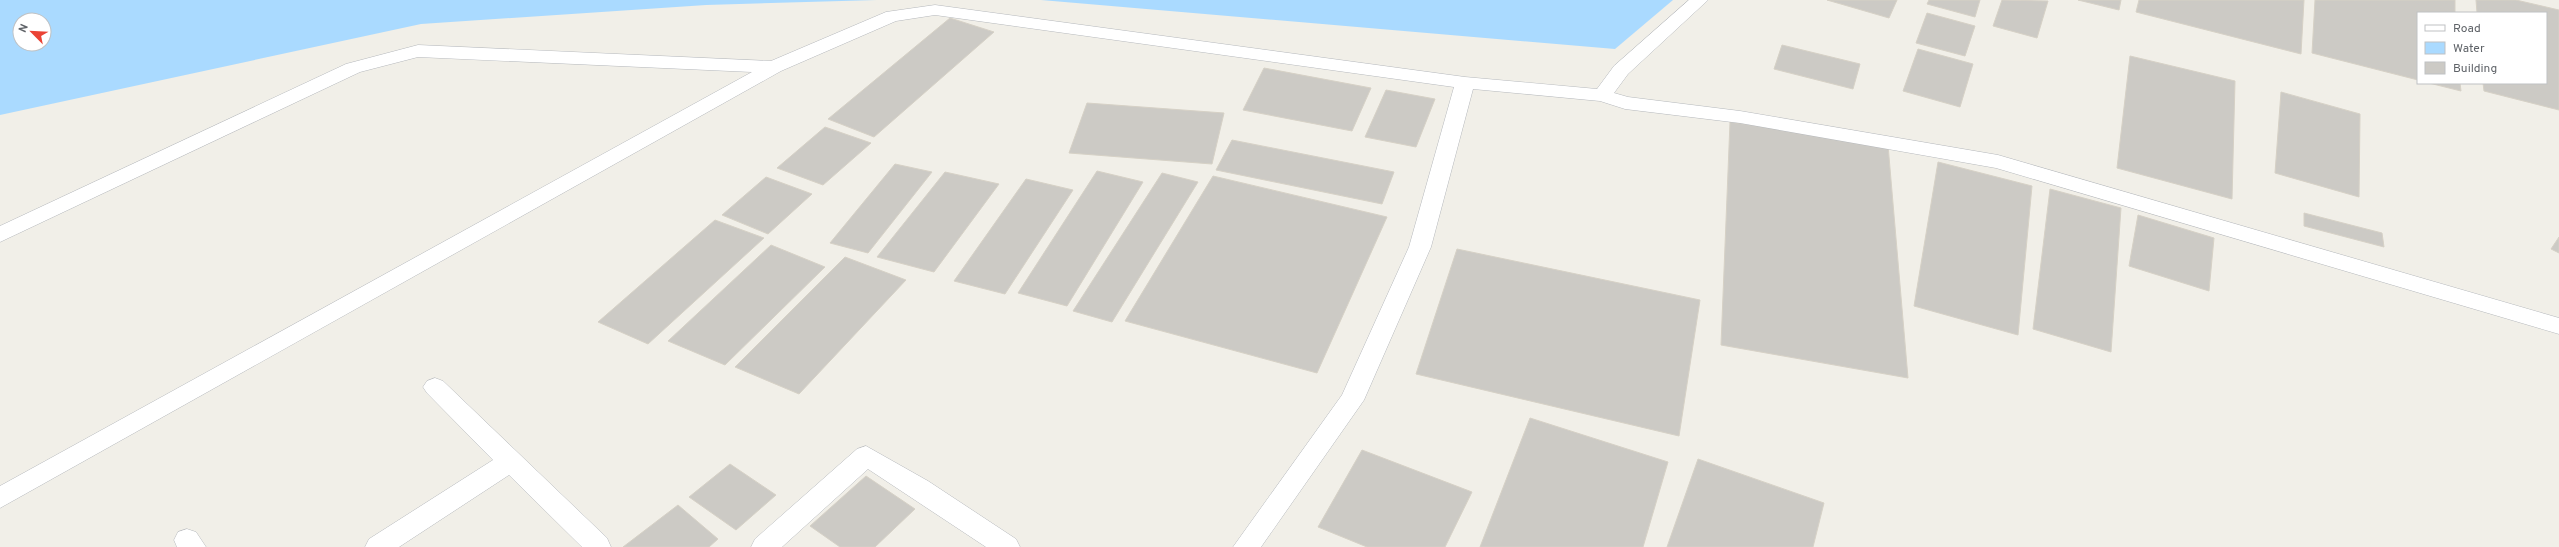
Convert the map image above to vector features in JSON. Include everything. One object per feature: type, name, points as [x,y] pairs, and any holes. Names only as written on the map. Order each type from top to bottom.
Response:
[{"type":"street","points":[[1602,95],[1621,70],[1699,0]]},
{"type":"street","points":[[0,498],[774,67],[892,16],[935,10],[1465,83],[1602,95],[1625,103],[1740,117],[1998,162],[2559,326]]},
{"type":"street","points":[[0,235],[353,68],[418,51],[774,67]]},
{"type":"street","points":[[1246,547],[1352,400],[1420,247],[1465,83]]},
{"type":"street","points":[[435,387],[598,546]]},
{"type":"street","points":[[764,547],[866,456],[919,488],[991,543]]},
{"type":"street","points":[[378,547],[511,461]]},
{"type":"water","points":[[0,0],[877,0],[706,5],[421,24],[0,115]]},
{"type":"water","points":[[1041,0],[1673,0],[1615,49]]},
{"type":"building","points":[[1827,0],[1897,0],[1889,18]]},
{"type":"building","points":[[1929,0],[1980,0],[1975,17],[1927,4]]},
{"type":"building","points":[[2002,0],[2048,1],[2037,38],[1993,26]]},
{"type":"building","points":[[2078,0],[2121,0],[2119,10]]},
{"type":"building","points":[[2139,0],[2304,0],[2301,54],[2136,12]]},
{"type":"building","points":[[2315,0],[2455,0],[2455,12],[2417,12],[2417,80],[2312,53]]},
{"type":"building","points":[[2476,0],[2516,0],[2559,10],[2559,110],[2484,91],[2483,84],[2547,84],[2547,12],[2477,12]]},
{"type":"building","points":[[1927,13],[1975,26],[1965,56],[1916,43]]},
{"type":"building","points":[[950,18],[994,32],[874,137],[828,119]]},
{"type":"building","points":[[1782,45],[1860,64],[1853,89],[1774,69]]},
{"type":"building","points":[[1918,49],[1973,64],[1960,107],[1903,91]]},
{"type":"building","points":[[2130,56],[2235,81],[2232,199],[2117,168]]},
{"type":"building","points":[[1264,68],[1371,88],[1352,131],[1243,110]]},
{"type":"building","points":[[2433,84],[2460,84],[2461,91]]},
{"type":"building","points":[[1386,90],[1435,99],[1416,147],[1365,137]]},
{"type":"building","points":[[2281,92],[2360,114],[2359,197],[2275,173]]},
{"type":"building","points":[[1087,103],[1224,113],[1212,164],[1069,153]]},
{"type":"building","points":[[1730,122],[1888,145],[1908,378],[1721,345]]},
{"type":"building","points":[[825,127],[871,143],[823,185],[777,168]]},
{"type":"building","points":[[1232,140],[1394,172],[1382,204],[1216,170]]},
{"type":"building","points":[[1938,162],[2032,186],[2018,335],[1914,306]]},
{"type":"building","points":[[895,164],[932,172],[868,253],[830,243]]},
{"type":"building","points":[[1097,171],[1143,182],[1067,306],[1018,293]]},
{"type":"building","points":[[945,172],[999,184],[934,272],[877,257]]},
{"type":"building","points":[[1162,173],[1198,182],[1112,322],[1073,311]]},
{"type":"building","points":[[1213,176],[1387,217],[1317,373],[1125,321]]},
{"type":"building","points":[[766,177],[812,194],[768,234],[722,215]]},
{"type":"building","points":[[1026,179],[1073,190],[1005,294],[954,281]]},
{"type":"building","points":[[2050,189],[2121,208],[2111,352],[2033,329]]},
{"type":"building","points":[[2304,213],[2382,233],[2384,247],[2304,226]]},
{"type":"building","points":[[2138,215],[2214,238],[2209,291],[2129,266]]},
{"type":"building","points":[[715,220],[764,238],[648,344],[598,322]]},
{"type":"building","points":[[2559,237],[2559,253],[2551,249]]},
{"type":"building","points":[[771,245],[825,267],[725,365],[668,341]]},
{"type":"building","points":[[1457,249],[1700,300],[1679,436],[1416,374]]},
{"type":"building","points":[[845,257],[906,280],[799,394],[735,367]]},
{"type":"building","points":[[1530,418],[1668,462],[1643,547],[1480,547]]},
{"type":"building","points":[[1362,450],[1472,492],[1445,547],[1367,547],[1318,527]]},
{"type":"building","points":[[1698,459],[1824,503],[1813,547],[1667,547]]},
{"type":"building","points":[[730,464],[776,495],[736,530],[689,497]]},
{"type":"building","points":[[866,476],[915,509],[875,547],[840,547],[810,526]]},
{"type":"building","points":[[678,505],[718,539],[709,547],[623,547]]}]
